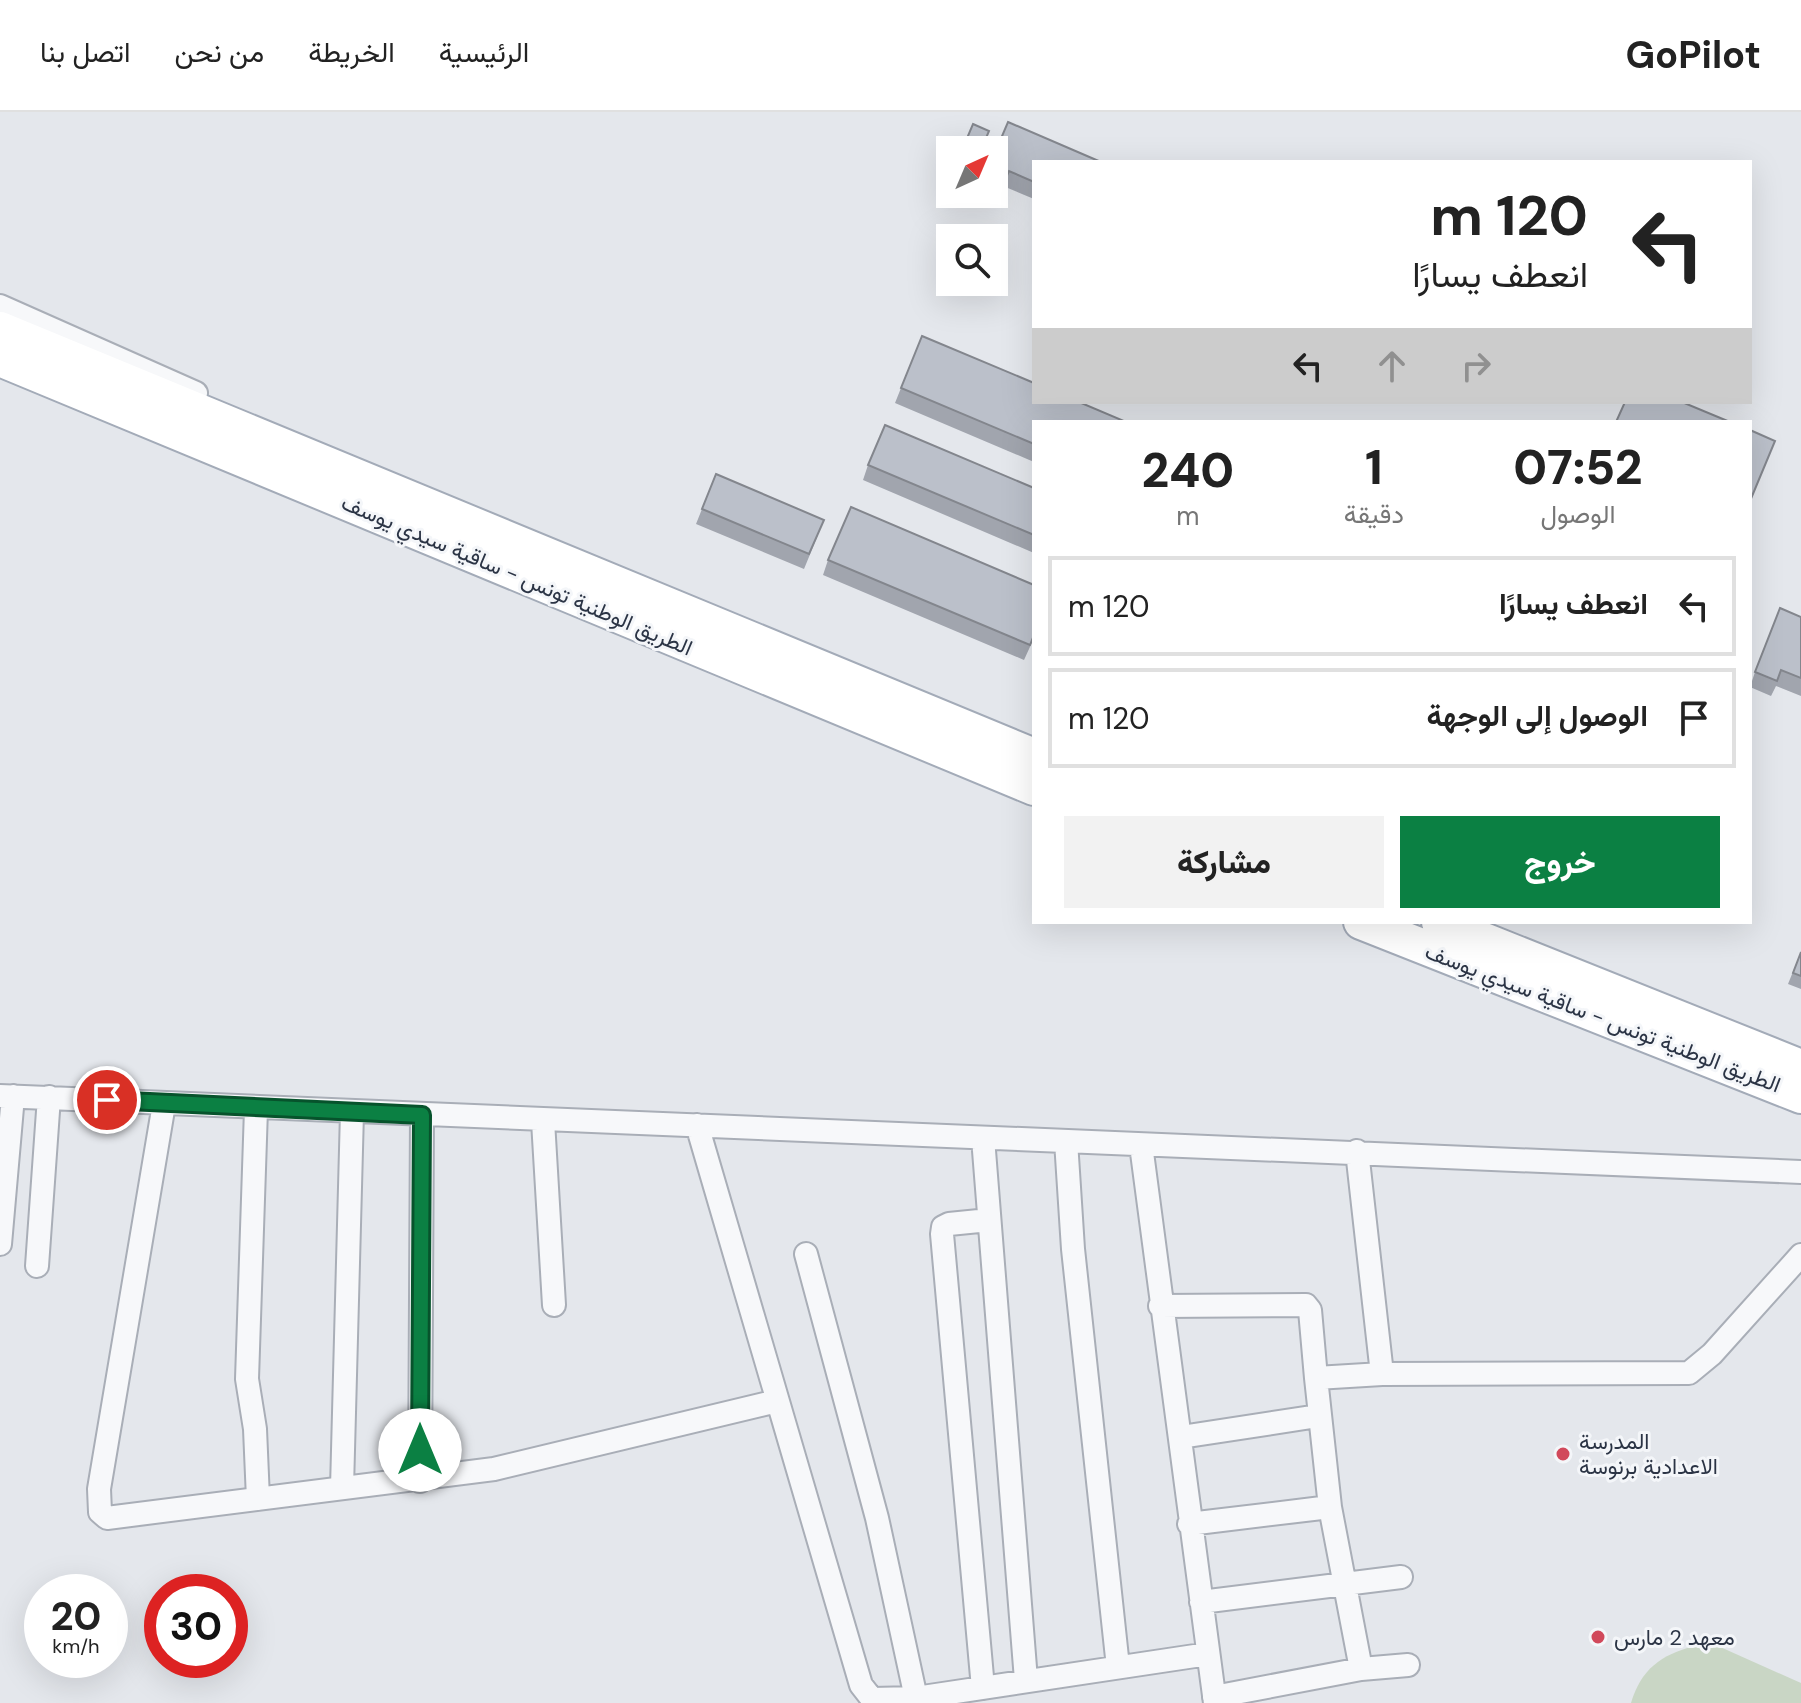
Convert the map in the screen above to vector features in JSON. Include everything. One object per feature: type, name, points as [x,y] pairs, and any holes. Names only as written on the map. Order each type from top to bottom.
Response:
[{"type":"main road","name":"الطريق الوطنية تونس - ساقية سيدي يوسف","points":[[0,329],[1032,755]]},
{"type":"main road","name":"الطريق الوطنية تونس - ساقية سيدي يوسف","points":[[0,359],[1032,787]]},
{"type":"main road","name":"الطريق الوطنية تونس - ساقية سيدي يوسف","points":[[1366,924],[1801,1096]]},
{"type":"main road","name":"الطريق الوطنية تونس - ساقية سيدي يوسف","points":[[1444,924],[1801,1067]]},
{"type":"street","points":[[0,306],[197,394],[256,435]]},
{"type":"street","points":[[0,1244],[7,1096],[256,1109],[1357,1151],[1801,1172]]},
{"type":"street","points":[[37,1266],[49,1097]]},
{"type":"street","points":[[164,1104],[98,1504],[100,1512],[114,1519],[494,1469],[777,1401]]},
{"type":"street","points":[[256,1109],[247,1379],[255,1429],[258,1499]]},
{"type":"street","points":[[342,1488],[352,1112]]},
{"type":"street","points":[[420,1481],[422,1115]]},
{"type":"street","points":[[543,1121],[554,1305]]},
{"type":"street","points":[[697,1125],[861,1685],[872,1699],[928,1699],[1026,1680],[1208,1654]]},
{"type":"street","points":[[983,1138],[1026,1680]]},
{"type":"street","points":[[1066,1141],[1075,1279],[1118,1667]]},
{"type":"street","points":[[1141,1145],[1214,1700],[1361,1669],[1408,1665]]},
{"type":"street","points":[[1357,1151],[1382,1374]]},
{"type":"street","points":[[983,1688],[942,1234],[943,1227],[949,1224],[989,1220]]},
{"type":"street","points":[[806,1254],[928,1699]]},
{"type":"street","points":[[1316,1378],[1382,1374],[1689,1373],[1712,1354],[1801,1255]]},
{"type":"street","points":[[1160,1306],[1306,1305],[1310,1310],[1318,1416],[1330,1507],[1361,1669]]},
{"type":"street","points":[[1181,1437],[1318,1416]]},
{"type":"street","points":[[1189,1524],[1330,1507]]},
{"type":"street","points":[[1201,1602],[1401,1577]]},
{"type":"green space","points":[[1694,1646],[1718,1646],[1801,1683],[1801,1703],[1631,1703],[1640,1681],[1654,1665]]},
{"type":"building","points":[[1008,122],[1096,160],[1032,160],[1032,181],[1009,171],[1008,173],[1008,136],[1002,136]]},
{"type":"building","points":[[973,124],[989,131],[987,136],[968,136]]},
{"type":"building","points":[[922,336],[1032,382],[1032,404],[1084,404],[1122,420],[1032,420],[1032,443],[901,388]]},
{"type":"building","points":[[1624,404],[1687,404],[1725,420],[1617,420]]},
{"type":"building","points":[[885,425],[1032,487],[1032,534],[868,465]]},
{"type":"building","points":[[1752,431],[1775,441],[1752,496]]},
{"type":"building","points":[[716,474],[824,520],[809,554],[702,509]]},
{"type":"building","points":[[851,507],[1032,584],[1030,645],[828,560]]},
{"type":"building","points":[[1780,608],[1801,617],[1801,678],[1781,670],[1777,681],[1755,672]]},
{"type":"building","points":[[1801,952],[1801,976],[1793,973]]},
{"type":"place","name":"المدرسة الاعدادية برنوسة","points":[[1563,1454]]},
{"type":"place","name":"معهد 2 مارس","points":[[1598,1637]]},
{"type":"route","points":[[107,1100],[422,1115],[420,1450]]}]
